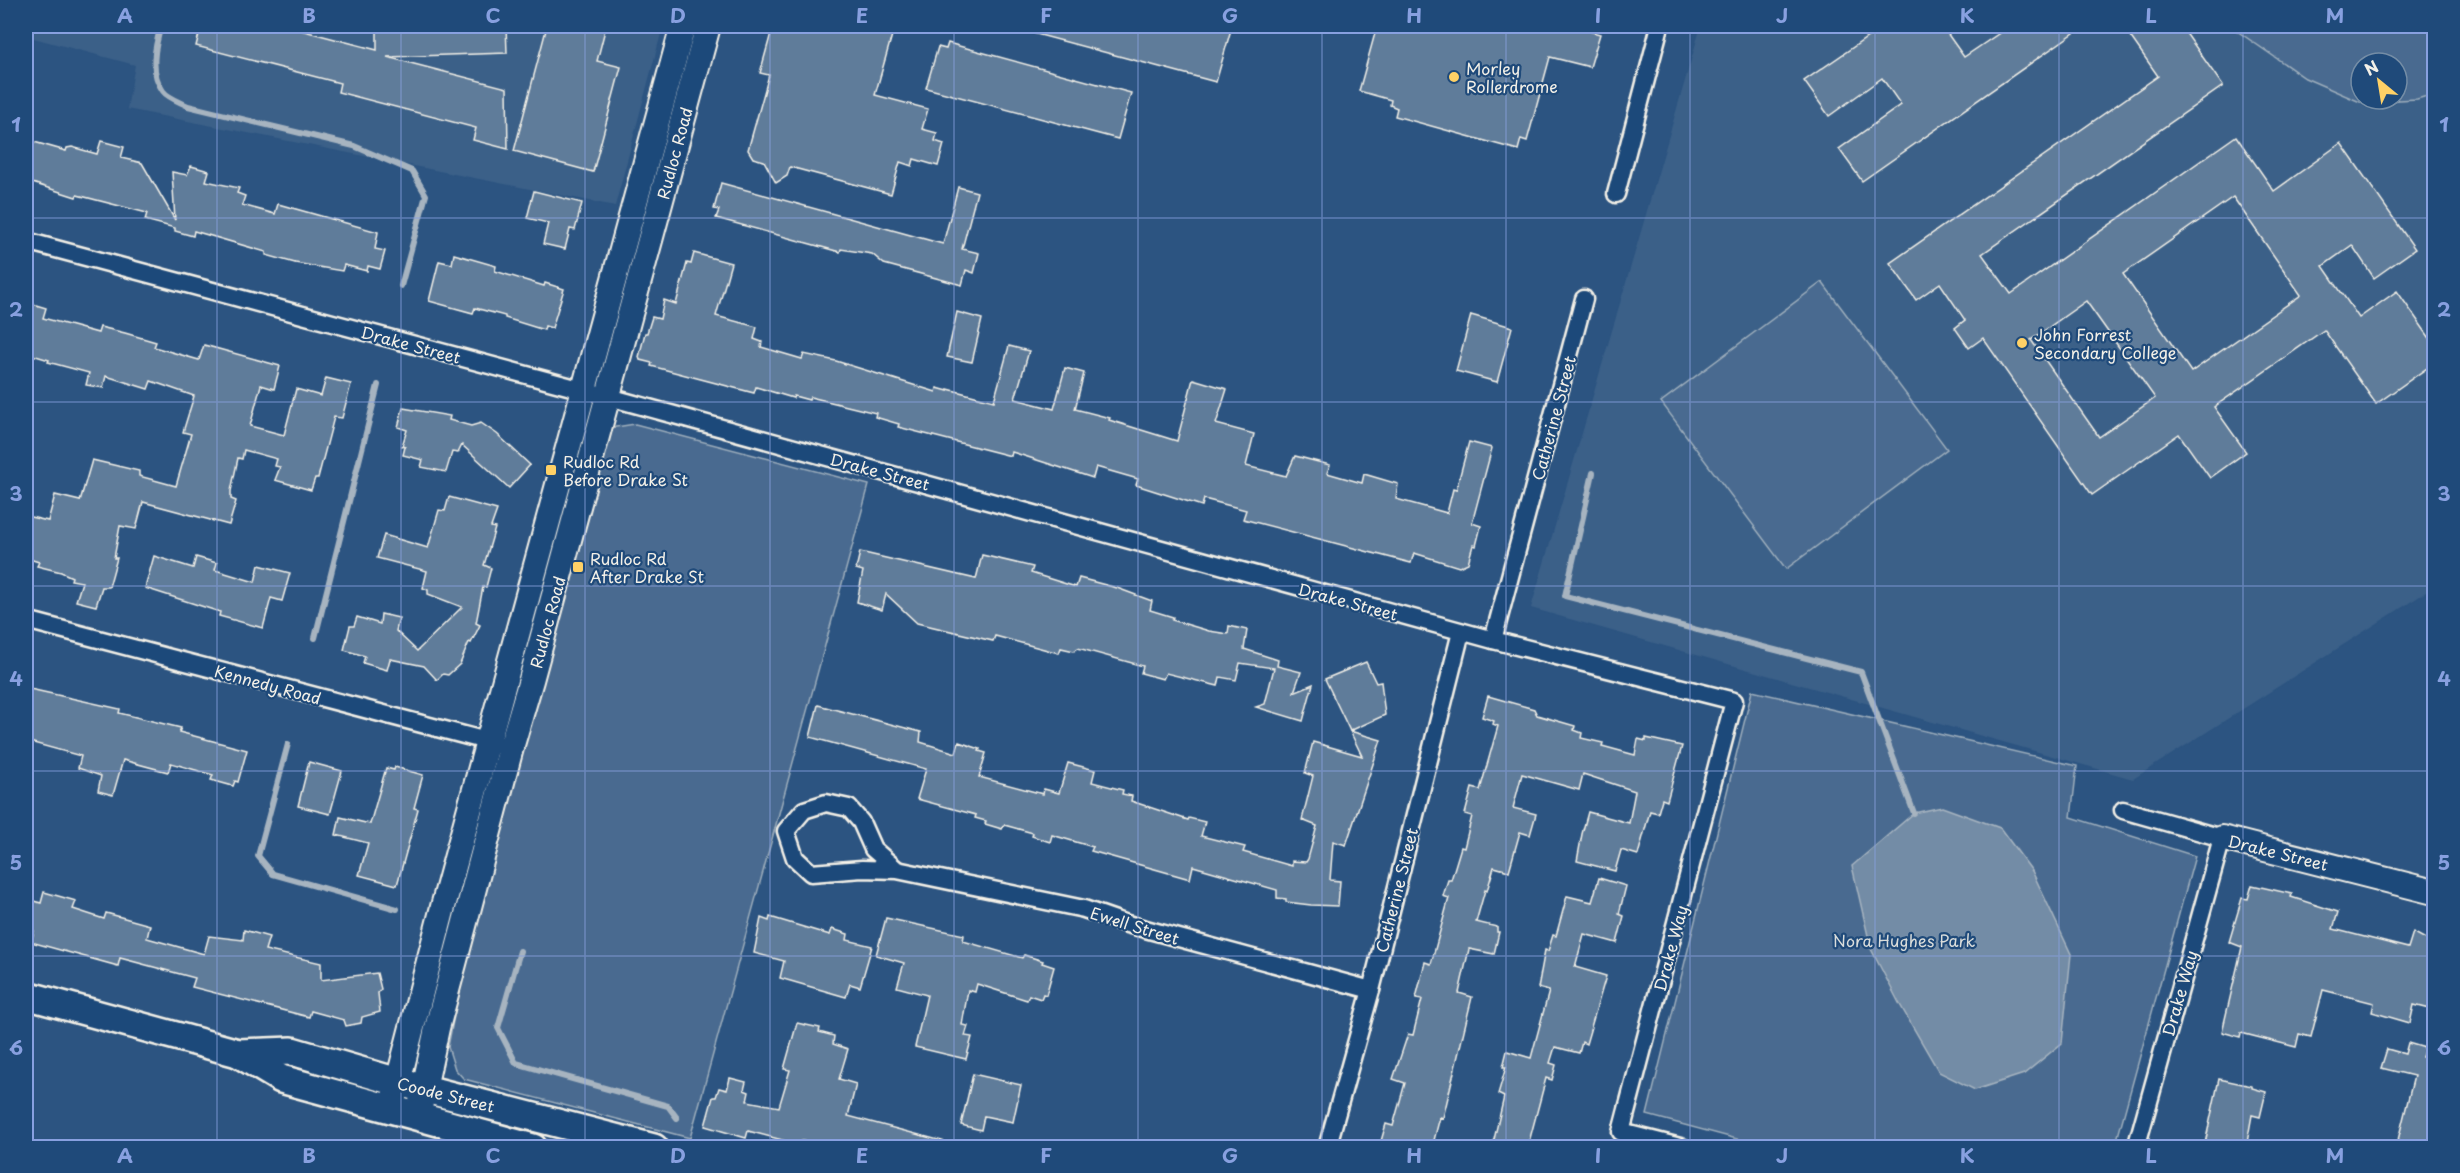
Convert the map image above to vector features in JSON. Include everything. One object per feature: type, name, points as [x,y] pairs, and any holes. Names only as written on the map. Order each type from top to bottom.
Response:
[{"type":"main road","name":"Rudloc Road","points":[[418,1116],[500,745],[583,390],[683,26]]},
{"type":"main road","name":"Rudloc Road","points":[[391,1109],[500,745],[609,397],[708,26]]},
{"type":"main road","name":"Drake Street","points":[[2222,838],[2434,892]]},
{"type":"main road","name":"Coode Street","points":[[26,995],[238,1053],[281,1079],[533,1148]]},
{"type":"main road","name":"Coode Street","points":[[238,1053],[292,1051],[398,1082],[654,1148]]},
{"type":"street","points":[[1616,194],[1660,26]]},
{"type":"street","name":"Drake Street","points":[[26,241],[609,397],[1461,632],[1734,701]]},
{"type":"street","name":"Catherine Street","points":[[1493,640],[1584,299]]},
{"type":"street","name":"Kennedy Road","points":[[26,620],[500,745]]},
{"type":"street","name":"Catherine Street","points":[[1327,1148],[1371,990],[1461,632]]},
{"type":"street","name":"Drake Way","points":[[1684,1148],[1622,1132],[1734,701]]},
{"type":"street","name":"Ewell Street","points":[[897,870],[873,849],[861,822],[849,808],[826,803],[804,810],[786,831],[795,858],[811,873],[862,869],[897,870],[1084,909],[1127,924],[1371,990]]},
{"type":"street","name":"Drake Street","points":[[2123,810],[2222,838]]},
{"type":"street","name":"Drake Way","points":[[2136,1148],[2222,838]]},
{"type":"shaded area","points":[[26,26],[663,26],[615,206],[127,109],[135,65],[26,36]]},
{"type":"shaded area","name":"John Forrest Secondary College","points":[[1701,26],[2434,26],[2434,587],[2133,779],[1531,608]]},
{"type":"shaded area","points":[[1942,807],[2000,828],[2032,871],[2071,954],[2062,1043],[2024,1074],[1975,1090],[1939,1072],[1899,1003],[1871,949],[1852,866],[1914,813]]},
{"type":"green space","points":[[2230,26],[2434,26],[2434,94],[2409,99],[2409,51],[2349,51],[2349,97],[2305,78]]},
{"type":"green space","points":[[1822,282],[1947,449],[1786,569],[1661,402]]},
{"type":"green space","points":[[635,424],[869,485],[690,1138],[464,1079],[455,1069],[448,1047],[476,903],[610,428]]},
{"type":"green space","name":"Nora Hughes Park","points":[[1752,691],[2077,766],[2071,817],[2195,856],[2115,1147],[1767,1147],[1647,1115]]},
{"type":"building","points":[[201,26],[285,26],[377,50],[377,26],[506,26],[507,53],[387,57],[507,88],[508,149],[473,140],[476,128],[338,92],[340,83],[196,46]]},
{"type":"building","points":[[547,26],[606,26],[597,61],[621,67],[593,172],[514,151]]},
{"type":"building","points":[[773,26],[883,26],[894,28],[875,95],[928,109],[922,129],[937,133],[935,141],[944,144],[938,166],[914,159],[912,166],[900,162],[891,194],[790,167],[787,176],[776,183],[764,161],[753,158],[748,150],[769,75],[760,73]]},
{"type":"building","points":[[1026,26],[1232,26],[1216,82],[1025,31]]},
{"type":"building","name":"Morley Rollerdrome","points":[[1377,26],[1570,26],[1600,34],[1590,67],[1550,57],[1527,141],[1521,139],[1518,150],[1395,116],[1397,108],[1390,105],[1391,100],[1359,91]]},
{"type":"building","points":[[1884,26],[1942,26],[1964,57],[2010,26],[2084,26],[1862,181],[1839,149],[1901,105],[1882,78],[1829,116],[1804,81]]},
{"type":"building","points":[[2123,26],[2181,26],[2223,86],[1982,254],[2011,294],[2236,136],[2274,191],[2341,143],[2415,249],[2374,278],[2352,245],[2323,266],[2359,318],[2397,291],[2434,344],[2434,363],[2376,404],[2324,330],[2214,407],[2246,452],[2210,478],[2179,434],[2092,495],[1983,338],[1969,348],[1955,328],[1965,320],[1940,283],[1916,300],[1890,263],[2158,76]],"holes":[[[2233,197],[2301,295],[2191,372],[2123,274]],[[2086,301],[2155,398],[2099,437],[2031,340]]]},
{"type":"building","points":[[948,43],[1131,93],[1118,139],[926,88],[938,47],[946,49]]},
{"type":"building","points":[[101,141],[124,147],[121,158],[142,163],[175,220],[172,172],[187,175],[191,166],[209,171],[206,181],[239,188],[237,193],[245,196],[242,205],[275,214],[278,204],[378,232],[375,249],[385,251],[380,269],[368,266],[367,271],[344,265],[342,271],[295,263],[194,231],[193,236],[175,231],[175,228],[145,220],[147,213],[77,195],[76,197],[26,181],[26,152],[31,153],[34,142],[66,151],[67,148],[72,147],[97,154]]},
{"type":"building","points":[[721,183],[943,244],[958,187],[977,192],[962,249],[979,253],[974,273],[966,270],[962,285],[884,264],[872,254],[841,249],[840,252],[716,218],[719,210],[714,209]]},
{"type":"building","points":[[534,191],[582,203],[575,230],[570,229],[565,249],[543,244],[548,223],[527,218]]},
{"type":"building","points":[[694,253],[731,263],[716,316],[757,327],[754,339],[762,342],[761,347],[802,359],[804,354],[836,361],[936,392],[937,388],[948,391],[948,389],[994,401],[1009,346],[1029,351],[1015,399],[1054,409],[1065,368],[1084,373],[1075,409],[1110,418],[1109,420],[1177,441],[1193,379],[1227,389],[1216,424],[1254,434],[1246,466],[1286,476],[1295,456],[1330,465],[1327,473],[1362,483],[1364,474],[1398,484],[1396,499],[1447,513],[1469,442],[1492,448],[1472,523],[1481,526],[1476,546],[1473,545],[1468,563],[1459,567],[1414,553],[1411,563],[1243,519],[1246,510],[1204,499],[1202,506],[1136,485],[1138,479],[1096,467],[1093,478],[1012,452],[1011,456],[898,427],[899,424],[875,417],[876,413],[810,397],[809,400],[794,396],[793,398],[756,387],[754,393],[651,366],[652,363],[640,360],[639,357],[645,333],[647,333],[652,317],[660,319],[664,300],[676,304],[687,263],[691,264]]},
{"type":"building","points":[[454,254],[496,266],[495,271],[544,286],[545,283],[564,289],[552,328],[545,326],[544,330],[475,308],[473,313],[429,301],[439,261],[452,264]]},
{"type":"building","points":[[26,302],[46,308],[43,318],[98,333],[100,327],[125,333],[156,342],[154,347],[199,360],[204,345],[280,366],[274,389],[261,385],[250,426],[284,435],[296,389],[321,396],[326,378],[351,384],[342,418],[334,417],[318,478],[315,478],[311,490],[275,480],[280,467],[275,466],[277,459],[244,450],[242,459],[238,458],[231,491],[231,499],[236,501],[229,525],[143,502],[136,529],[120,526],[114,558],[117,558],[109,587],[102,587],[96,606],[76,601],[82,582],[71,580],[72,577],[61,572],[37,566],[39,562],[26,558],[26,516],[48,521],[55,495],[80,501],[92,460],[139,471],[139,476],[176,486],[191,434],[183,432],[194,396],[151,381],[148,389],[106,376],[103,388],[86,385],[89,373],[48,362],[49,360],[26,353]]},
{"type":"building","points":[[957,312],[982,319],[972,362],[947,357]]},
{"type":"building","points":[[1471,315],[1512,327],[1497,382],[1456,371]]},
{"type":"building","points":[[403,408],[450,416],[449,420],[471,426],[481,423],[497,434],[530,465],[509,488],[462,445],[458,453],[452,452],[446,472],[421,467],[423,460],[403,455],[405,447],[402,446],[407,430],[398,427]]},
{"type":"building","points":[[449,497],[497,510],[491,527],[495,528],[484,565],[491,568],[486,587],[483,587],[476,623],[480,625],[471,643],[469,642],[460,664],[448,675],[443,674],[437,680],[424,666],[390,659],[387,670],[363,663],[365,656],[344,650],[350,626],[354,626],[357,617],[380,624],[381,614],[399,618],[396,631],[417,651],[462,607],[428,594],[428,590],[423,588],[427,571],[377,558],[384,535],[428,548],[439,510],[445,511]]},
{"type":"building","points":[[860,552],[976,579],[982,555],[1033,567],[1031,573],[1076,587],[1079,578],[1117,588],[1152,601],[1150,610],[1173,617],[1172,620],[1209,631],[1228,634],[1229,626],[1247,630],[1244,649],[1278,660],[1277,666],[1301,672],[1294,692],[1313,684],[1303,721],[1256,707],[1265,704],[1274,668],[1240,663],[1236,680],[1220,677],[1218,686],[1166,673],[1163,679],[1141,673],[1143,666],[1078,648],[1074,651],[1061,648],[1059,653],[995,636],[993,641],[917,623],[886,594],[882,610],[857,602],[863,571],[856,569]]},
{"type":"building","points":[[154,556],[193,568],[196,557],[217,563],[215,570],[255,582],[259,565],[290,573],[282,601],[271,598],[263,628],[219,616],[220,612],[145,588]]},
{"type":"building","points":[[1366,662],[1376,683],[1381,682],[1385,715],[1350,731],[1325,679]]},
{"type":"building","points":[[30,689],[120,709],[119,713],[181,728],[179,732],[247,750],[238,782],[235,781],[233,786],[211,780],[213,775],[171,763],[168,772],[123,760],[113,795],[98,791],[101,776],[78,768],[81,756],[26,741],[26,706]]},
{"type":"building","points":[[1488,696],[1534,709],[1537,715],[1575,726],[1574,730],[1582,733],[1581,738],[1603,743],[1602,746],[1635,755],[1638,739],[1646,741],[1646,738],[1682,746],[1667,801],[1662,799],[1658,813],[1650,811],[1638,855],[1621,850],[1615,871],[1577,861],[1582,834],[1588,812],[1629,823],[1635,791],[1583,774],[1579,790],[1522,774],[1513,808],[1536,814],[1530,835],[1520,832],[1509,871],[1494,867],[1487,891],[1485,890],[1476,922],[1497,927],[1497,932],[1499,932],[1494,954],[1469,949],[1459,993],[1472,997],[1443,1118],[1440,1117],[1432,1148],[1404,1148],[1381,1141],[1386,1124],[1393,1126],[1405,1083],[1393,1079],[1408,1034],[1413,1035],[1422,999],[1416,998],[1425,962],[1431,964],[1449,898],[1443,896],[1448,880],[1451,880],[1461,847],[1464,848],[1472,816],[1465,814],[1472,788],[1480,790],[1498,726],[1493,724],[1494,721],[1482,717]]},
{"type":"building","points":[[818,705],[921,732],[920,742],[956,753],[959,742],[980,749],[979,751],[986,753],[979,777],[1043,794],[1044,789],[1059,793],[1068,763],[1095,770],[1092,782],[1123,790],[1122,794],[1132,796],[1131,801],[1188,820],[1189,818],[1205,822],[1201,836],[1245,847],[1243,852],[1292,866],[1292,861],[1306,862],[1308,859],[1317,826],[1302,820],[1313,776],[1305,773],[1313,742],[1362,756],[1350,731],[1381,740],[1346,845],[1333,841],[1330,880],[1340,881],[1338,906],[1311,905],[1286,902],[1286,899],[1277,898],[1277,890],[1193,866],[1190,879],[1091,851],[1093,847],[1052,835],[1050,842],[1032,836],[1033,833],[1004,825],[1002,829],[985,824],[986,821],[975,818],[976,815],[917,799],[926,769],[810,737]]},
{"type":"building","points":[[309,762],[342,771],[330,814],[298,806]]},
{"type":"building","points":[[395,767],[423,775],[414,808],[418,809],[397,885],[359,875],[368,843],[336,835],[340,817],[370,824],[386,768],[394,770]]},
{"type":"building","points":[[1599,878],[1626,886],[1619,914],[1624,916],[1617,943],[1584,934],[1575,967],[1606,976],[1586,1044],[1582,1042],[1579,1053],[1555,1047],[1550,1063],[1556,1065],[1552,1080],[1546,1078],[1529,1142],[1519,1148],[1492,1148],[1504,1097],[1498,1094],[1506,1067],[1503,1067],[1507,1051],[1531,1058],[1549,991],[1538,988],[1545,950],[1548,951],[1553,935],[1556,936],[1567,896],[1592,902]]},
{"type":"building","points":[[2252,885],[2292,894],[2291,897],[2338,912],[2333,929],[2408,948],[2413,932],[2431,942],[2427,959],[2434,961],[2434,1010],[2414,1005],[2410,1023],[2372,1012],[2374,1003],[2323,990],[2311,1037],[2299,1034],[2296,1047],[2241,1033],[2240,1037],[2222,1032],[2242,947],[2229,942],[2242,898],[2248,899]]},
{"type":"building","points":[[44,892],[76,901],[73,909],[104,919],[106,913],[150,925],[147,938],[204,954],[209,936],[243,940],[244,930],[269,937],[265,950],[321,963],[321,980],[377,973],[381,989],[378,993],[380,1012],[362,1017],[361,1023],[346,1026],[344,1020],[311,1011],[309,1017],[192,987],[195,978],[120,958],[118,966],[31,942],[34,931],[26,928],[26,899],[41,903]]},
{"type":"building","points":[[770,917],[830,935],[832,929],[848,934],[847,940],[872,946],[860,987],[850,984],[846,997],[780,978],[784,961],[754,953],[761,918],[769,921]]},
{"type":"building","points":[[886,918],[964,935],[963,941],[1022,958],[1024,955],[1043,961],[1042,963],[1054,967],[1046,995],[1043,994],[1041,999],[1029,995],[1027,1000],[977,984],[975,992],[968,990],[962,1025],[968,1026],[965,1036],[972,1037],[966,1059],[915,1047],[927,995],[897,987],[904,963],[876,955]]},
{"type":"building","points":[[797,1023],[820,1028],[819,1032],[834,1036],[833,1044],[848,1049],[839,1079],[856,1084],[848,1116],[946,1142],[945,1148],[834,1148],[802,1141],[801,1145],[748,1131],[746,1138],[705,1126],[713,1097],[716,1097],[719,1088],[727,1090],[730,1078],[746,1082],[744,1090],[749,1092],[747,1101],[779,1107],[790,1070],[784,1069]]},
{"type":"building","points":[[2408,1043],[2425,1048],[2422,1057],[2434,1061],[2434,1148],[2396,1148],[2414,1076],[2381,1068],[2387,1049],[2405,1054]]},
{"type":"building","points":[[973,1074],[1021,1085],[1013,1122],[984,1116],[981,1130],[961,1125]]},
{"type":"building","points":[[2219,1079],[2252,1086],[2252,1088],[2266,1092],[2260,1117],[2252,1115],[2246,1148],[2204,1148]]},
{"type":"waterway","points":[[161,26],[154,59],[156,76],[163,91],[171,98],[188,106],[354,146],[412,171],[426,195],[401,286]]},
{"type":"waterway","points":[[315,638],[378,385]]},
{"type":"waterway","points":[[1593,473],[1565,596],[1861,672],[1914,813]]},
{"type":"waterway","points":[[288,744],[258,856],[273,874],[397,909]]},
{"type":"waterway","points":[[520,951],[498,1028],[516,1063],[668,1106],[677,1118]]},
{"type":"place","name":"Morley Rollerdrome","points":[[1454,77]]},
{"type":"place","name":"John Forrest Secondary College","points":[[2022,343]]},
{"type":"place","name":"Rudloc Rd Before Drake St","points":[[551,470]]},
{"type":"place","name":"Rudloc Rd After Drake St","points":[[578,567]]}]
